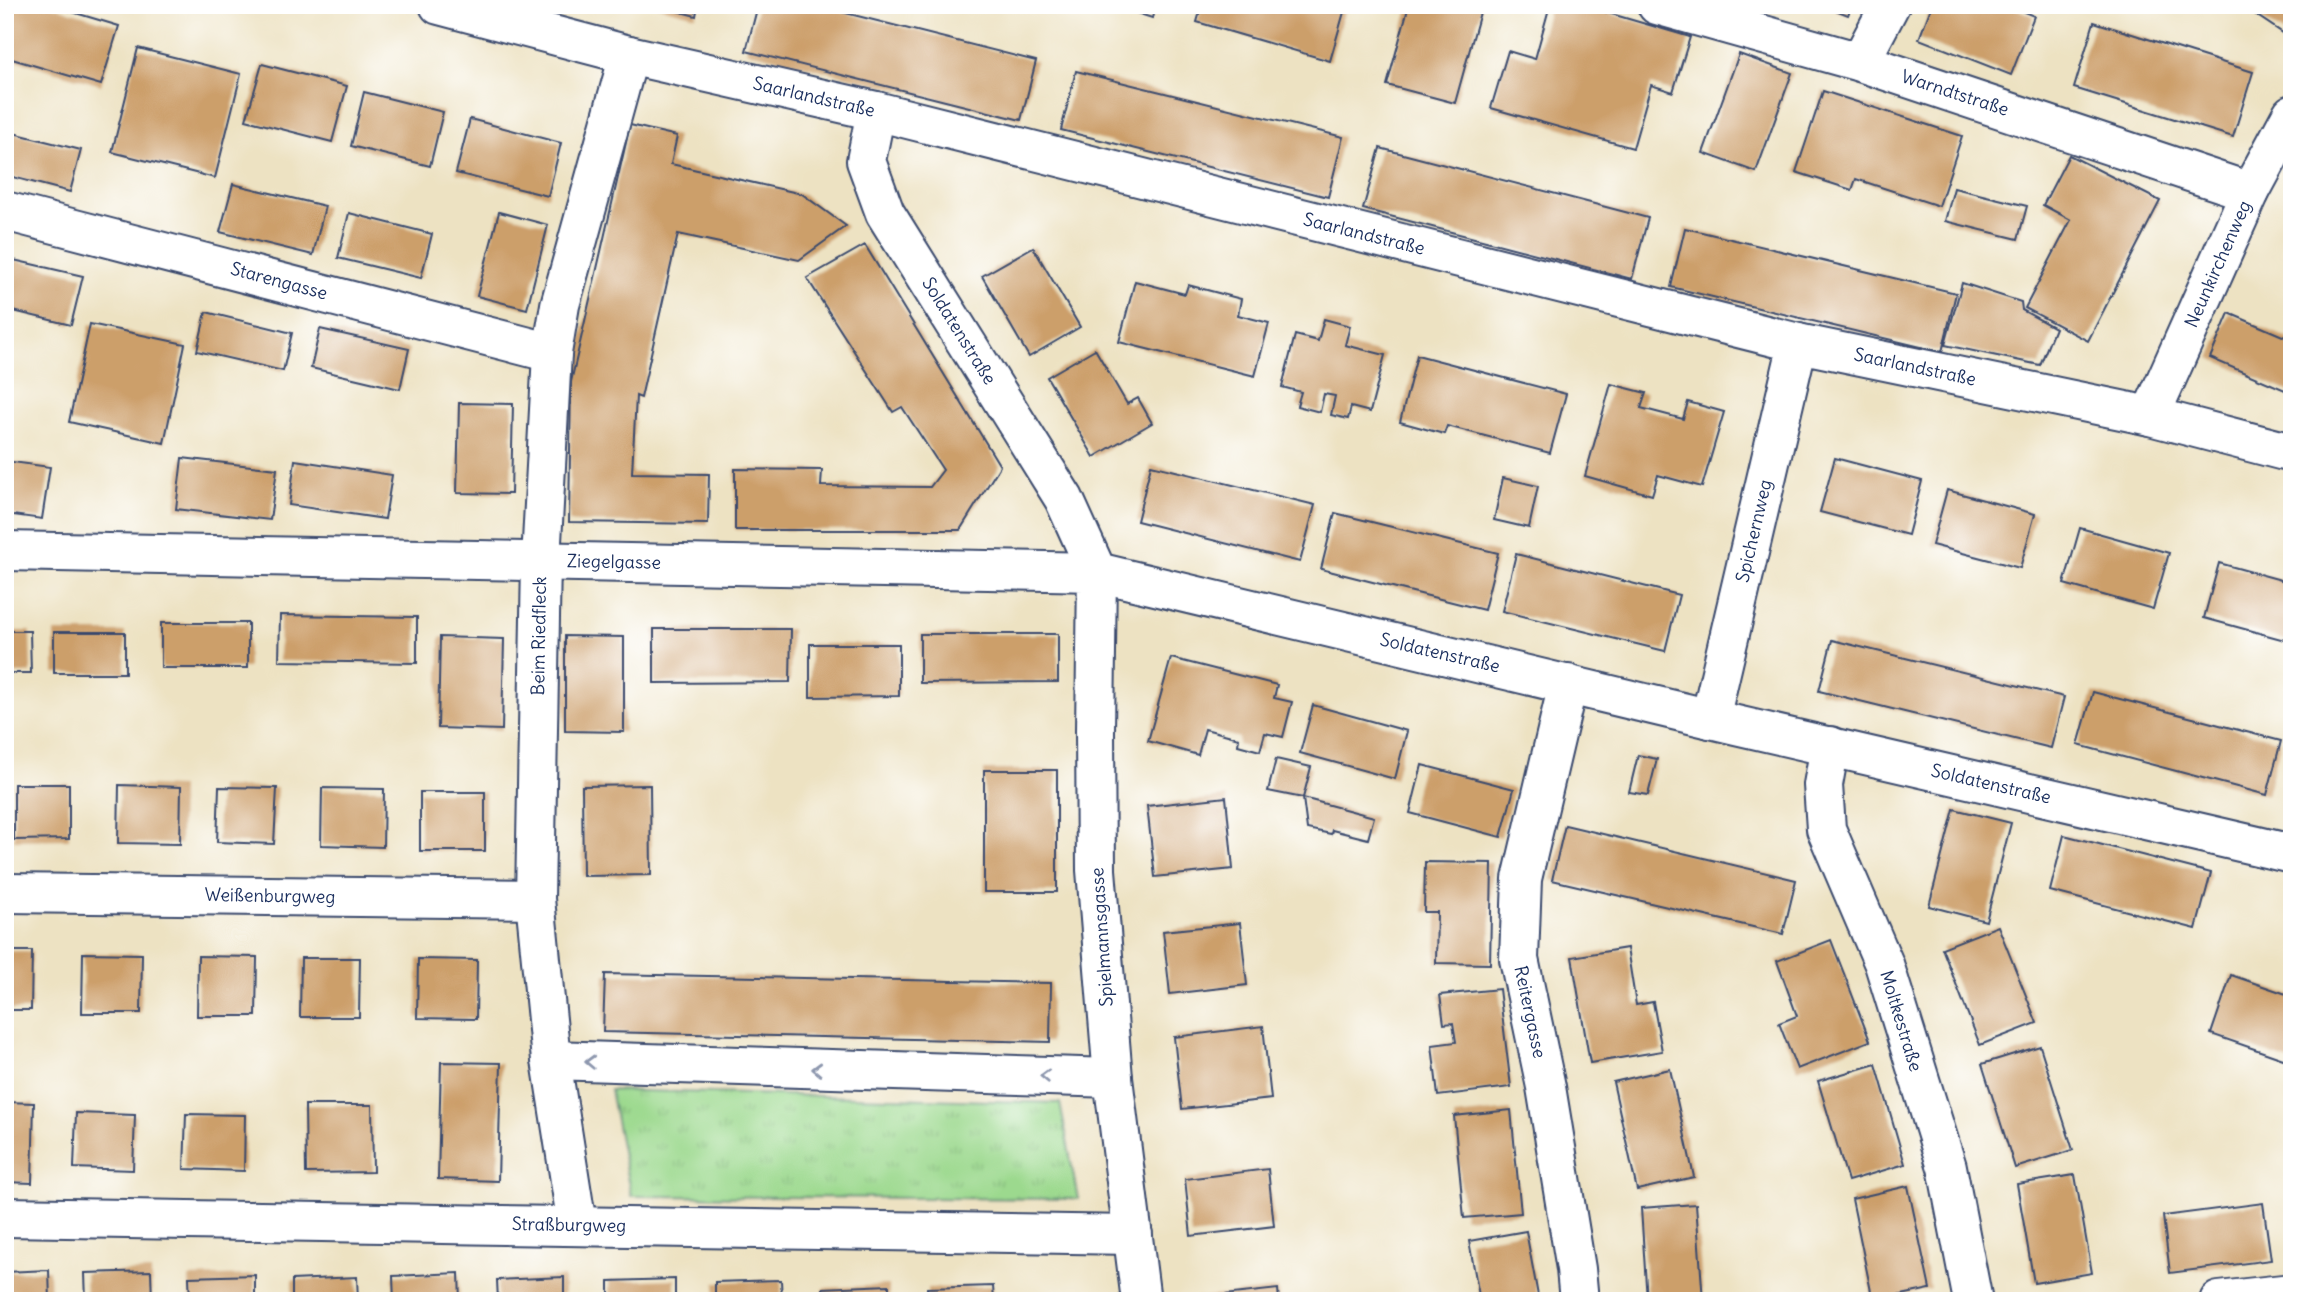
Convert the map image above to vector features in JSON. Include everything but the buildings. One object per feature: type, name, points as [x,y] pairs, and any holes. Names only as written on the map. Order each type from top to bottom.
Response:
[{"type":"street","name":"Saarlandstraße","points":[[439,5],[629,55],[876,111],[1798,343],[2150,416],[2292,453]]},
{"type":"street","name":"Warndtstraße","points":[[1657,5],[1860,62],[2250,192]]},
{"type":"street","points":[[1860,62],[1890,5]]},
{"type":"street","name":"Beim Riedfleck","points":[[577,1225],[551,1060],[535,899],[541,561],[552,353],[560,305],[629,55]]},
{"type":"street","name":"Soldatenstraße","points":[[876,111],[866,161],[885,213],[1064,499],[1097,572],[1710,719],[2292,854]]},
{"type":"street","name":"Neunkirchenweg","points":[[2150,416],[2250,192],[2292,114]]},
{"type":"street","name":"Starengasse","points":[[5,211],[552,353]]},
{"type":"street","name":"Spichernweg","points":[[1710,719],[1798,343]]},
{"type":"street","name":"Ziegelgasse","points":[[5,551],[1097,572]]},
{"type":"street","name":"Spielmannsgasse","points":[[1097,572],[1096,870],[1113,1078],[1141,1301]]},
{"type":"street","name":"Reitergasse","points":[[1568,684],[1522,879],[1519,959],[1546,1087],[1579,1301]]},
{"type":"street","name":"Moltkestraße","points":[[1830,746],[1823,785],[1826,828],[1884,964],[1904,1027],[1947,1167],[1973,1301]]},
{"type":"street","name":"Weißenburgweg","points":[[5,893],[535,899]]},
{"type":"street","points":[[551,1060],[1113,1078]]},
{"type":"street","name":"Straßburgweg","points":[[5,1217],[1133,1235]]},
{"type":"street","points":[[2219,1301],[2292,1293]]},
{"type":"green space","points":[[610,1090],[1060,1103],[1078,1199],[631,1196]]}]
